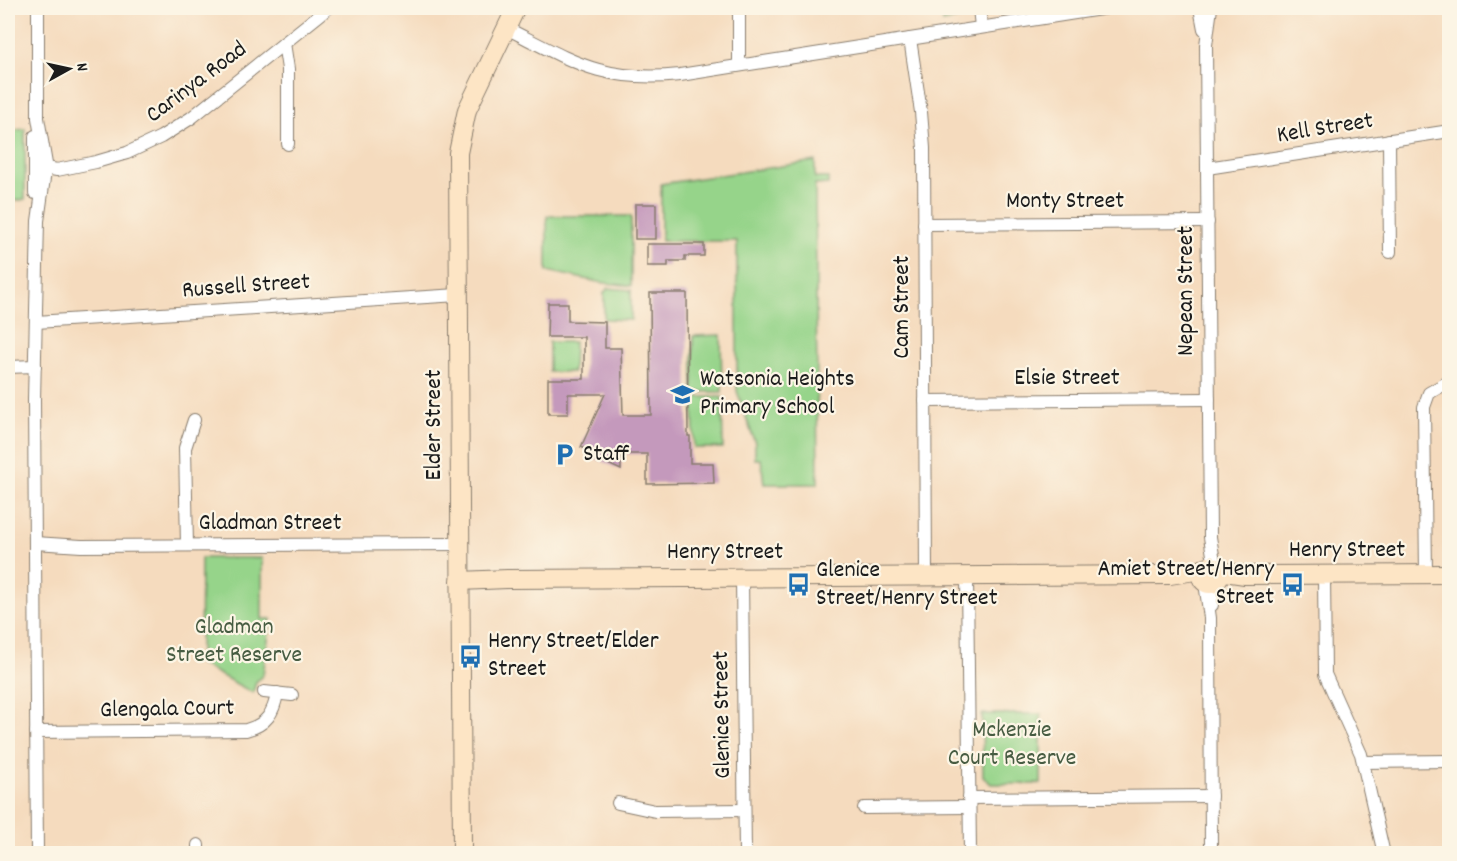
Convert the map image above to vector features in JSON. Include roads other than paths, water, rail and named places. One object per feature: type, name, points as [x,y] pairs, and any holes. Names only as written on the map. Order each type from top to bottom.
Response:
[{"type":"street","points":[[37,854],[35,366],[38,221],[35,197],[43,166],[35,140],[38,118],[38,8]]},
{"type":"street","name":"Carinya Road","points":[[43,166],[78,165],[127,153],[169,133],[328,8]]},
{"type":"street","name":"Elder Street","points":[[462,854],[459,142],[471,101],[516,8]]},
{"type":"street","points":[[739,8],[739,65]]},
{"type":"street","points":[[979,8],[981,27]]},
{"type":"street","points":[[506,28],[578,64],[613,75],[659,77],[1107,8]]},
{"type":"street","name":"Nepean Street","points":[[1200,8],[1206,45]]},
{"type":"street","name":"Nepean Street","points":[[1211,8],[1206,45],[1212,854]]},
{"type":"street","name":"Cam Street","points":[[910,39],[923,131],[926,576]]},
{"type":"street","points":[[284,43],[288,69],[288,144]]},
{"type":"street","name":"Kell Street","points":[[1207,168],[1449,130]]},
{"type":"street","points":[[1389,140],[1390,252]]},
{"type":"street","name":"Monty Street","points":[[924,224],[1208,222]]},
{"type":"street","name":"Russell Street","points":[[36,322],[458,295]]},
{"type":"street","points":[[8,367],[35,366]]},
{"type":"street","points":[[1426,574],[1424,407],[1429,393],[1449,381]]},
{"type":"street","name":"Elsie Street","points":[[925,401],[1209,399]]},
{"type":"street","points":[[187,545],[185,448],[194,420]]},
{"type":"street","name":"Gladman Street","points":[[35,547],[460,544]]},
{"type":"street","name":"Henry Street","points":[[460,581],[742,577],[1449,574]]},
{"type":"street","points":[[1324,575],[1325,674],[1364,762],[1384,854]]},
{"type":"street","points":[[966,576],[970,854]]},
{"type":"street","name":"Glenice Street","points":[[742,577],[745,854]]},
{"type":"street","name":"Glengala Court","points":[[264,692],[292,695]]},
{"type":"street","name":"Glengala Court","points":[[36,732],[246,730],[258,727],[270,716],[277,693]]},
{"type":"street","points":[[1364,762],[1449,761]]},
{"type":"street","points":[[864,808],[1211,796]]},
{"type":"street","points":[[618,803],[655,811],[744,810]]},
{"type":"place","name":"Watsonia Heights Primary School","points":[[682,394]]},
{"type":"place","name":"Staff","points":[[565,455]]},
{"type":"place","name":"Amiet Street/Henry Street","points":[[1292,584]]},
{"type":"place","name":"Glenice Street/Henry Street","points":[[798,585]]},
{"type":"place","name":"Henry Street/Elder Street","points":[[470,656]]},
{"type":"park label","name":"Gladman Street Reserve","points":[[234,642]]},
{"type":"park label","name":"Mckenzie Court Reserve","points":[[1012,745]]}]
